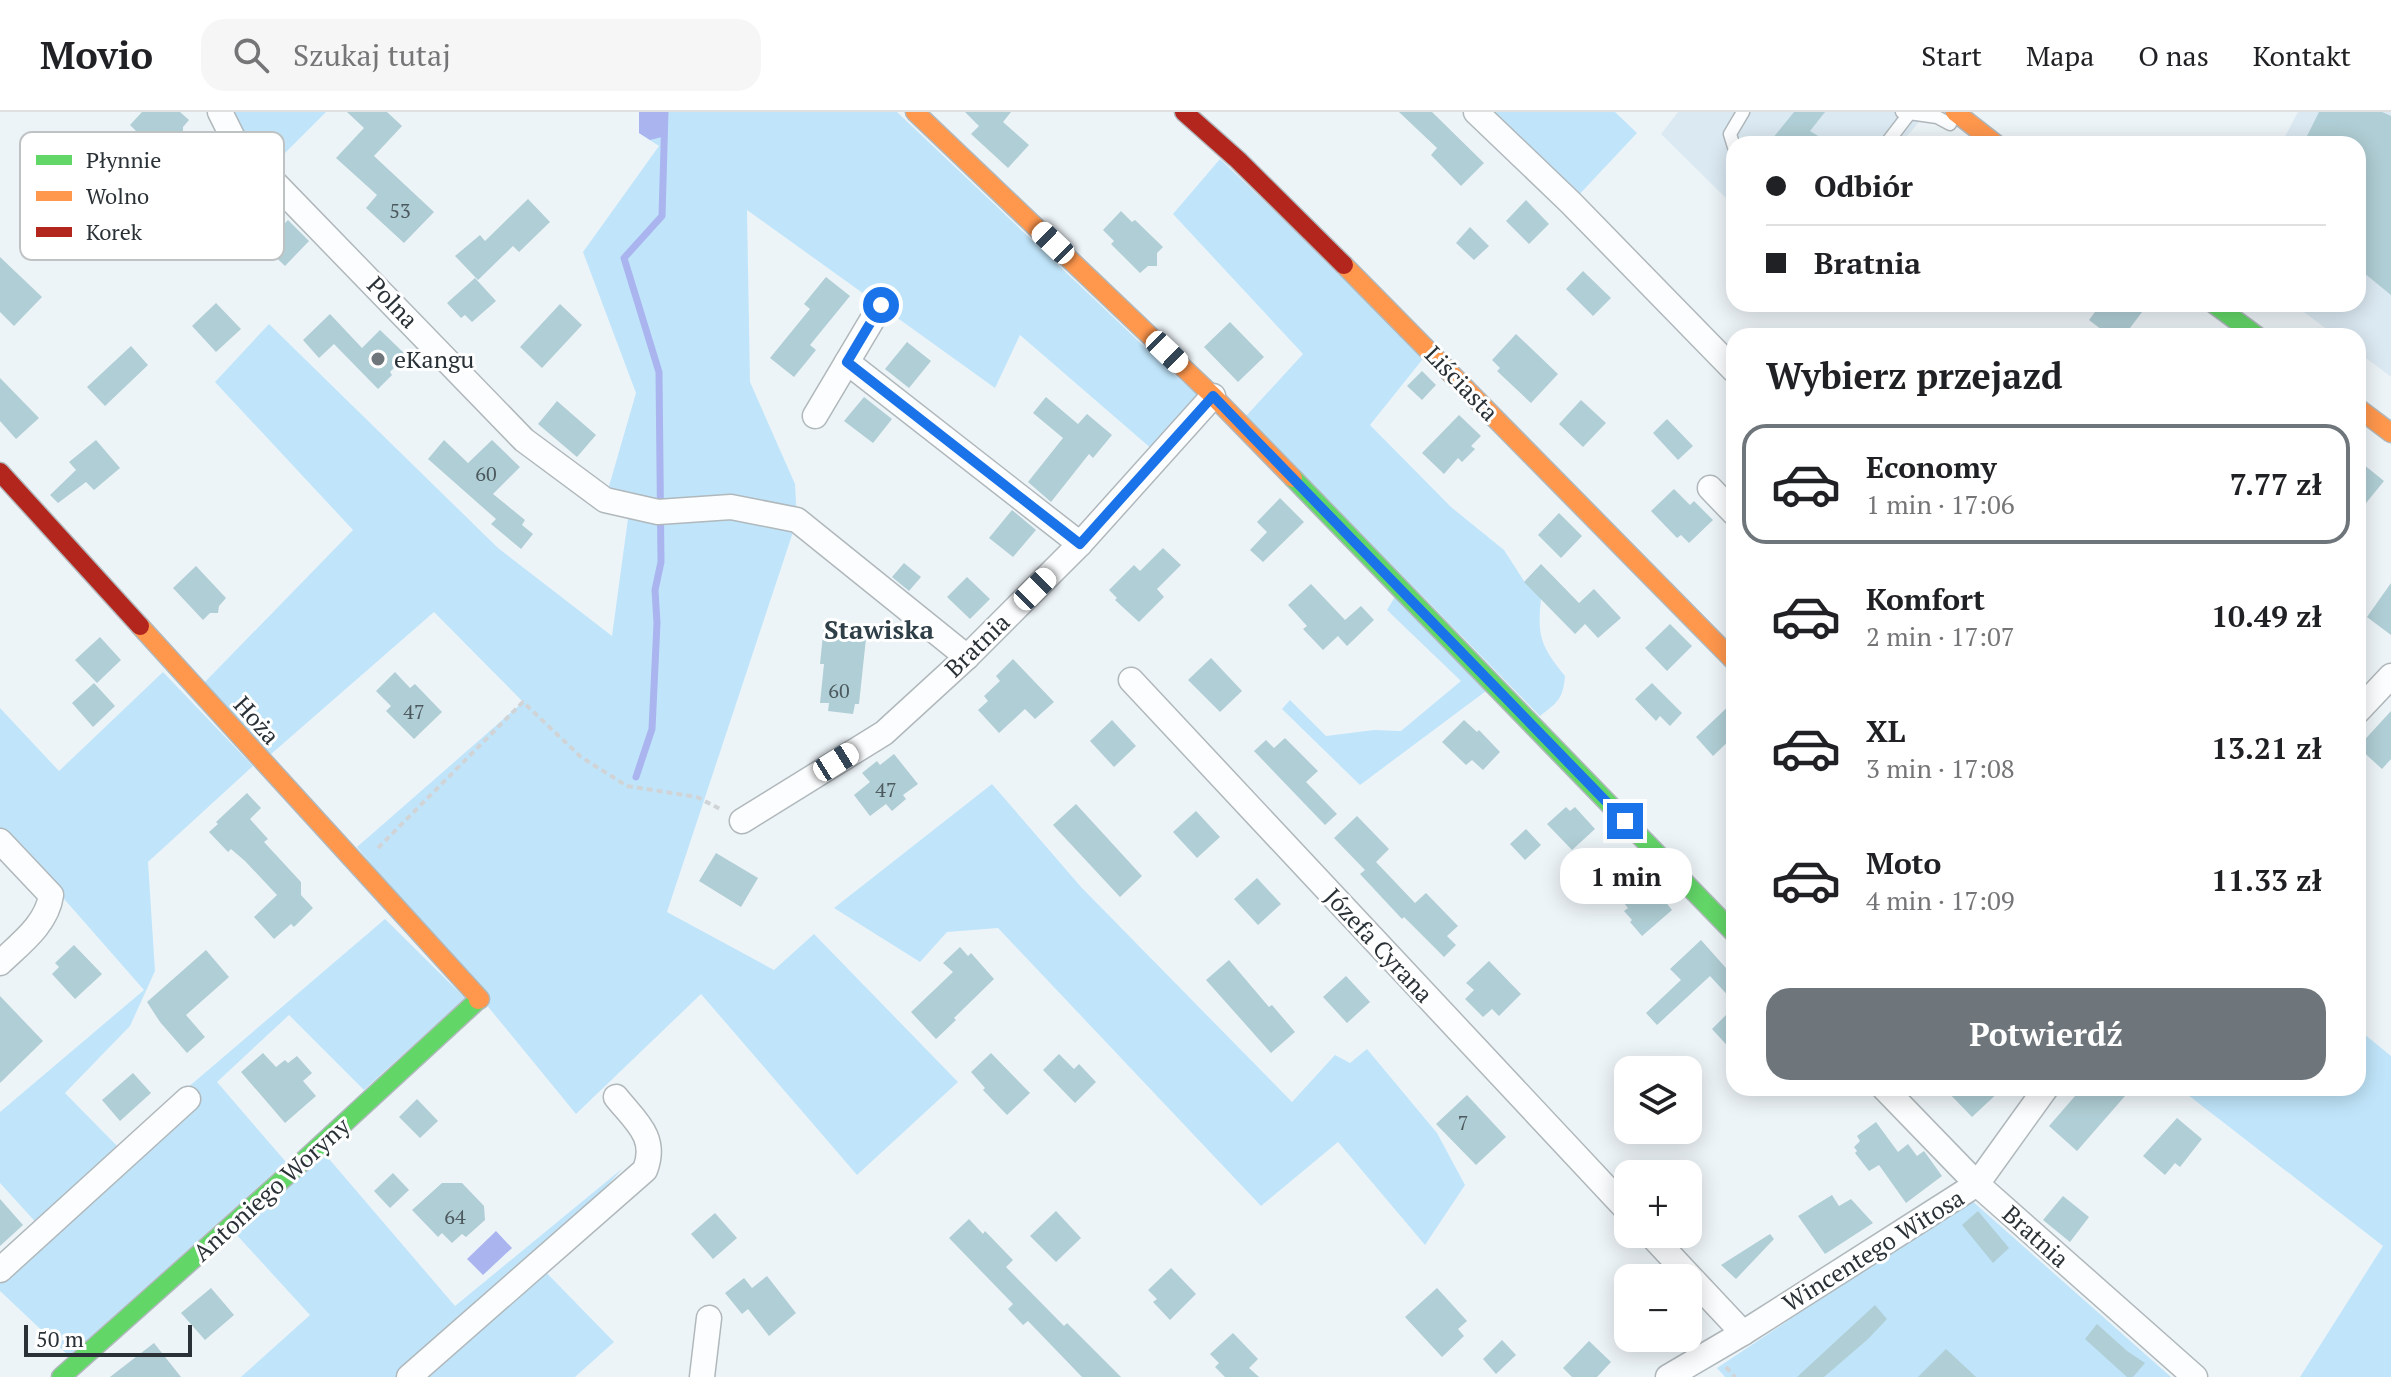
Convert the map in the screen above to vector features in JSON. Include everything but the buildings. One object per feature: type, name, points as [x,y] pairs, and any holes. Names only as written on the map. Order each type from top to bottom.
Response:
[{"type":"street","name":"Polna","points":[[220,112],[230,132]]},
{"type":"street","points":[[915,112],[1213,396],[1726,925]]},
{"type":"street","name":"Liściasta","points":[[1184,112],[1238,160],[1399,318],[1726,653]]},
{"type":"street","points":[[1476,112],[1571,203],[1726,362]]},
{"type":"street","points":[[1955,112],[1993,136]]},
{"type":"street","points":[[1982,112],[1998,136]]},
{"type":"street","name":"Polna","points":[[284,192],[524,440],[605,500],[662,512],[731,507],[797,520],[967,657]]},
{"type":"street","points":[[815,416],[881,305]]},
{"type":"street","points":[[2225,312],[2246,328]]},
{"type":"street","points":[[847,362],[1080,544]]},
{"type":"street","name":"Bratnia","points":[[742,821],[884,733],[967,657],[1080,544],[1213,396]]},
{"type":"street","points":[[2366,414],[2391,433]]},
{"type":"street","name":"Hoża","points":[[0,472],[480,999]]},
{"type":"street","points":[[1710,488],[1726,505]]},
{"type":"street","points":[[2366,703],[2391,676]]},
{"type":"street","name":"Józefa Cyrana","points":[[1131,680],[1614,1196]]},
{"type":"street","points":[[0,841],[51,895],[49,911],[27,938],[0,963]]},
{"type":"street","name":"Antoniego Woryny","points":[[61,1377],[480,999]]},
{"type":"street","name":"Bratnia","points":[[1892,1096],[1977,1184],[2195,1377]]},
{"type":"street","name":"Wincentego Witosa","points":[[1668,1377],[1743,1333],[1977,1184],[2040,1096]]},
{"type":"street","points":[[409,1377],[640,1177],[649,1157],[649,1141],[616,1097]]},
{"type":"street","points":[[0,1270],[188,1099]]},
{"type":"street","points":[[1663,1248],[1743,1333]]},
{"type":"street","points":[[702,1377],[709,1318]]},
{"type":"lane","points":[[1731,136],[1743,112]]},
{"type":"lane","points":[[1891,136],[1906,113],[1937,117],[1988,136]]},
{"type":"path","points":[[358,867],[523,702],[581,757],[627,786],[697,797],[742,821]]},
{"type":"shaded area","points":[[231,112],[326,112],[284,154],[284,132],[240,131]]},
{"type":"shaded area","points":[[639,112],[897,112],[1203,399],[1153,450],[1020,335],[995,388],[747,210],[750,382],[795,484],[797,520],[667,912],[774,970],[814,934],[958,1082],[857,1175],[701,994],[576,1114],[357,847],[523,702],[434,612],[270,755],[203,684],[353,530],[215,382],[269,324],[498,548],[612,636],[629,511],[605,500],[636,393],[583,252],[659,146],[639,133]]},
{"type":"shaded area","points":[[1491,112],[1615,112],[1637,133],[1576,198]]},
{"type":"shaded area","points":[[1678,112],[1915,112],[1928,122],[1920,121],[1907,136],[1726,136],[1726,198],[1661,134]]},
{"type":"shaded area","points":[[2298,112],[2391,112],[2391,377],[2366,358],[2366,328],[2325,328],[2304,312],[2366,312],[2366,136],[2285,136]]},
{"type":"shaded area","points":[[1220,159],[1426,355],[1370,425],[1451,507],[1504,550],[1524,581],[1541,599],[1542,640],[1565,676],[1558,699],[1540,716],[1246,416],[1303,354],[1173,214]]},
{"type":"shaded area","points":[[1396,595],[1486,691],[1360,785],[1282,709],[1290,700],[1326,736],[1374,730],[1401,731],[1461,681],[1387,610]]},
{"type":"shaded area","points":[[163,672],[253,766],[148,862],[155,971],[130,1026],[65,1093],[118,1147],[385,919],[465,998],[364,1090],[289,1015],[217,1082],[286,1162],[69,1356],[0,1291],[0,1263],[41,1228],[0,1183],[0,1112],[144,990],[0,830],[0,708],[59,771]]},
{"type":"shaded area","points":[[992,784],[1081,887],[1292,1102],[1335,1055],[1350,1063],[1367,1049],[1437,1133],[1465,1185],[1425,1245],[1338,1142],[1261,1206],[998,928],[947,932],[920,962],[834,908]]},
{"type":"shaded area","points":[[2366,1036],[2391,1056],[2391,1377],[2300,1377],[2383,1246],[2189,1096],[2366,1096]]},
{"type":"shaded area","points":[[324,1153],[455,1306],[623,1168],[537,1263],[614,1342],[575,1377],[241,1377],[310,1315],[234,1232]]},
{"type":"shaded area","points":[[1970,1199],[2171,1377],[1725,1377],[1717,1368]]},
{"type":"water","points":[[639,112],[669,112],[665,114],[662,137],[650,140],[639,133]]},
{"type":"water","points":[[496,1231],[512,1248],[483,1275],[467,1259]]},
{"type":"waterway","points":[[636,777],[652,729],[657,623],[655,590],[661,562],[659,372],[624,258],[662,216],[665,112]]},
{"type":"traffic: fast","points":[[2225,312],[2246,328]]},
{"type":"traffic: fast","points":[[1293,478],[1726,925]]},
{"type":"traffic: fast","points":[[61,1377],[478,1000]]},
{"type":"traffic: slow","points":[[915,112],[1213,396],[1293,478]]},
{"type":"traffic: slow","points":[[1955,112],[1986,136]]},
{"type":"traffic: slow","points":[[1344,265],[1726,653]]},
{"type":"traffic: slow","points":[[2366,414],[2391,433]]},
{"type":"traffic: slow","points":[[140,626],[478,1000]]},
{"type":"traffic: jam","points":[[1184,112],[1238,160],[1344,265]]},
{"type":"traffic: jam","points":[[0,472],[140,626]]},
{"type":"place","name":"eKangu","points":[[378,359]]},
{"type":"district","name":"Stawiska","points":[[879,629]]},
{"type":"route","points":[[881,305],[847,362],[1080,544],[1213,396],[1625,821]]}]
